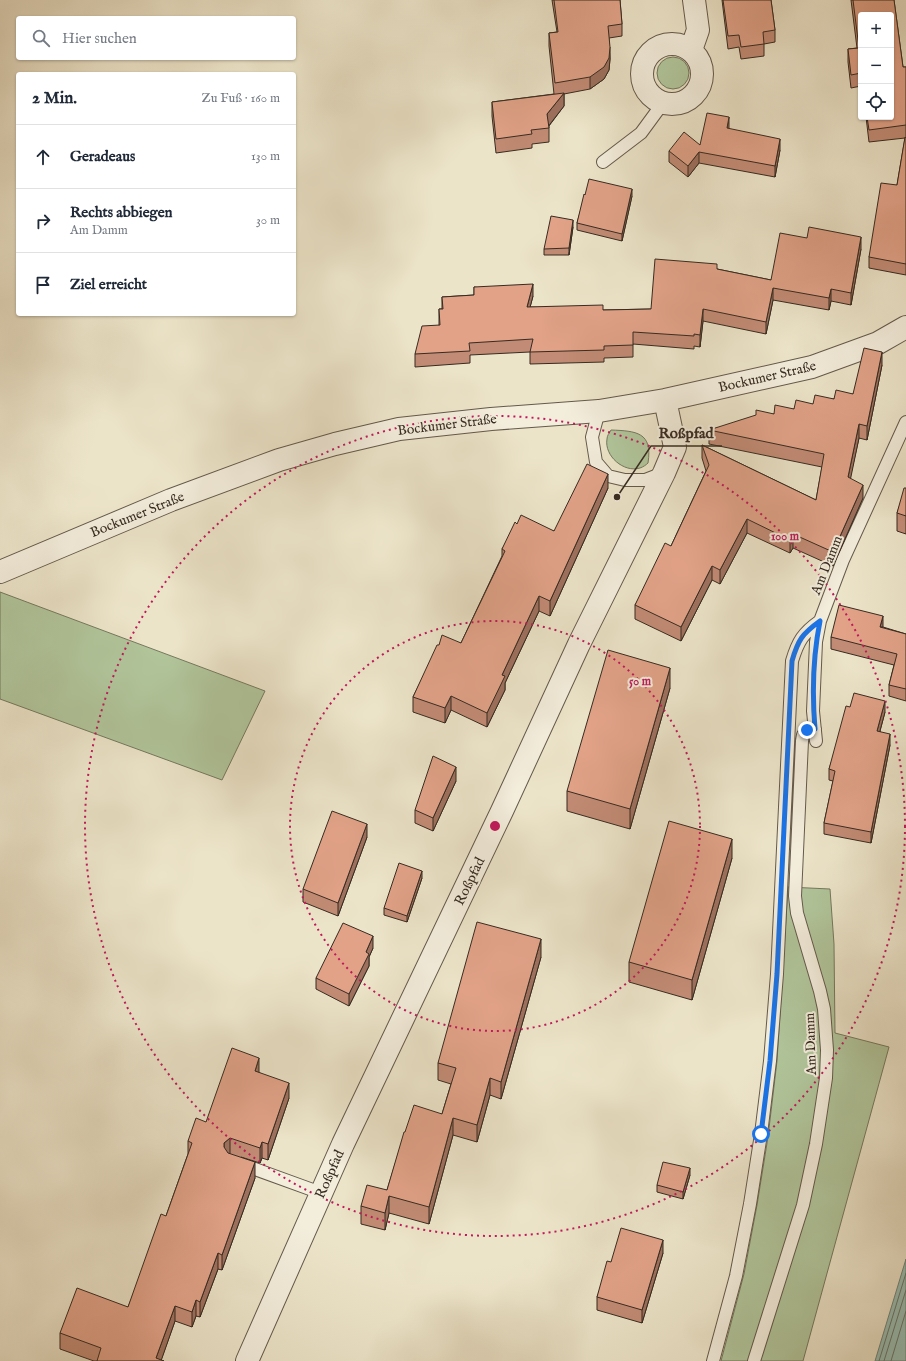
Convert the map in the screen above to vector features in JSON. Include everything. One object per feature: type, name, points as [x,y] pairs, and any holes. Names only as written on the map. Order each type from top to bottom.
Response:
[{"type":"street","points":[[691,50],[698,30],[694,0]]},
{"type":"street","points":[[671,44],[681,45],[691,50],[698,58],[702,67],[703,77],[699,88],[692,97],[674,104],[663,103],[655,98],[646,88],[642,74],[644,63],[650,53],[660,46],[671,44]]},
{"type":"street","name":"Bockumer Straße","points":[[0,572],[171,500],[279,460],[335,444],[399,429],[491,419],[599,411],[665,400],[812,367],[878,343],[906,327]]},
{"type":"street","name":"Roßpfad","points":[[247,1361],[320,1193],[343,1144],[502,811],[579,644],[664,473],[675,447],[665,400]]},
{"type":"lane","points":[[603,162],[641,133],[663,103]]},
{"type":"lane","points":[[599,411],[592,437],[596,462],[608,476],[625,480],[645,480],[664,473]]},
{"type":"lane","name":"Am Damm","points":[[816,741],[813,711],[816,642],[820,621],[843,560],[906,422]]},
{"type":"lane","points":[[713,1361],[736,1276],[761,1134],[770,1061],[777,974],[792,661],[801,638],[820,621]]},
{"type":"lane","name":"Am Damm","points":[[754,1361],[803,1205],[816,1144],[826,1078],[827,1050],[824,1009],[797,913],[795,896],[802,741],[803,734],[807,730],[815,729]]},
{"type":"lane","points":[[231,1161],[320,1193]]},
{"type":"green space","points":[[673,57],[682,60],[686,64],[689,73],[686,82],[682,86],[673,89],[664,86],[660,82],[657,73],[660,64],[664,60]]},
{"type":"green space","points":[[611,430],[628,431],[641,435],[648,445],[648,463],[641,468],[634,469],[622,466],[616,462],[607,445],[607,437]]},
{"type":"green space","points":[[0,592],[265,691],[222,780],[0,699]]},
{"type":"green space","points":[[788,887],[830,889],[834,944],[835,1033],[889,1047],[803,1361],[721,1361],[744,1274],[768,1137],[777,1061]]},
{"type":"water","points":[[906,1259],[906,1361],[875,1361]]},
{"type":"building","points":[[554,0],[620,0],[622,24],[608,26],[610,47],[609,58],[604,67],[590,77],[555,83],[549,33],[558,32]]},
{"type":"building","points":[[723,0],[771,0],[775,30],[763,32],[764,44],[741,47],[739,35],[728,36]]},
{"type":"building","points":[[853,0],[894,0],[903,67],[906,67],[906,125],[869,130],[867,120],[894,120],[894,12],[858,12],[858,40]]},
{"type":"building","points":[[858,48],[858,74],[851,75],[848,49]]},
{"type":"building","points":[[564,93],[547,114],[549,128],[531,130],[532,134],[496,139],[492,102]]},
{"type":"building","points":[[707,113],[729,117],[727,128],[780,139],[775,166],[699,152],[688,166],[669,151],[684,132],[700,145]]},
{"type":"building","points":[[905,137],[906,264],[869,257],[881,183],[897,185]]},
{"type":"building","points":[[589,179],[632,189],[622,234],[577,223]]},
{"type":"building","points":[[551,216],[573,220],[569,248],[544,249]]},
{"type":"building","points":[[809,227],[861,237],[851,293],[831,289],[829,298],[773,288],[766,322],[703,309],[700,335],[694,334],[694,336],[633,332],[633,345],[604,346],[604,350],[530,352],[533,339],[469,343],[470,351],[415,354],[422,326],[440,325],[439,309],[443,309],[442,297],[474,295],[474,287],[533,284],[527,307],[603,305],[603,310],[651,309],[655,259],[717,264],[717,269],[771,280],[780,233],[807,238]]},
{"type":"building","points":[[864,348],[882,352],[867,426],[859,424],[848,477],[863,485],[833,552],[793,534],[790,540],[747,519],[720,570],[712,566],[681,627],[635,605],[665,543],[671,546],[709,465],[702,445],[816,500],[824,454],[709,430],[756,415],[756,410],[774,414],[775,405],[794,409],[796,400],[813,404],[815,395],[834,399],[836,390],[853,394]]},
{"type":"building","points":[[587,464],[608,474],[550,601],[539,596],[502,675],[505,676],[487,713],[451,696],[445,708],[413,697],[437,645],[439,645],[442,635],[461,643],[505,551],[502,549],[515,522],[517,524],[521,515],[554,531]]},
{"type":"building","points":[[904,488],[906,488],[906,516],[897,513]]},
{"type":"building","points":[[839,605],[883,616],[880,627],[906,634],[906,689],[889,685],[897,654],[831,637]]},
{"type":"building","points":[[608,650],[670,668],[630,809],[567,791]]},
{"type":"building","points":[[854,693],[885,701],[877,731],[890,734],[871,832],[824,823],[835,771],[829,769],[846,706],[850,707]]},
{"type":"building","points":[[433,756],[456,767],[433,818],[415,810]]},
{"type":"building","points":[[332,811],[367,824],[338,903],[303,889]]},
{"type":"building","points":[[669,821],[732,839],[692,980],[629,962]]},
{"type":"building","points":[[399,863],[422,871],[407,916],[384,908]]},
{"type":"building","points":[[477,922],[541,939],[501,1082],[490,1078],[477,1125],[453,1118],[429,1207],[389,1196],[385,1213],[361,1206],[367,1185],[387,1190],[404,1132],[414,1105],[442,1114],[456,1068],[438,1063]]},
{"type":"building","points":[[343,923],[373,936],[366,952],[369,954],[349,994],[316,978]]},
{"type":"building","points":[[232,1048],[259,1058],[255,1071],[289,1083],[268,1144],[262,1142],[260,1148],[230,1138],[224,1143],[224,1147],[228,1153],[255,1162],[222,1255],[218,1253],[200,1302],[196,1300],[192,1312],[175,1306],[156,1358],[164,1361],[97,1361],[101,1348],[60,1333],[77,1288],[128,1307],[161,1214],[166,1216],[192,1143],[188,1141],[196,1118],[206,1122]]},
{"type":"building","points":[[663,1162],[690,1168],[683,1192],[657,1185]]},
{"type":"building","points":[[621,1228],[663,1240],[642,1310],[597,1297],[607,1261],[611,1262]]},
{"type":"place","name":"Roßpfad","points":[[617,497]]},
{"type":"route","points":[[761,1134],[770,1061],[777,974],[792,661],[801,638],[820,621],[816,642],[813,711],[815,729],[807,730]]}]
